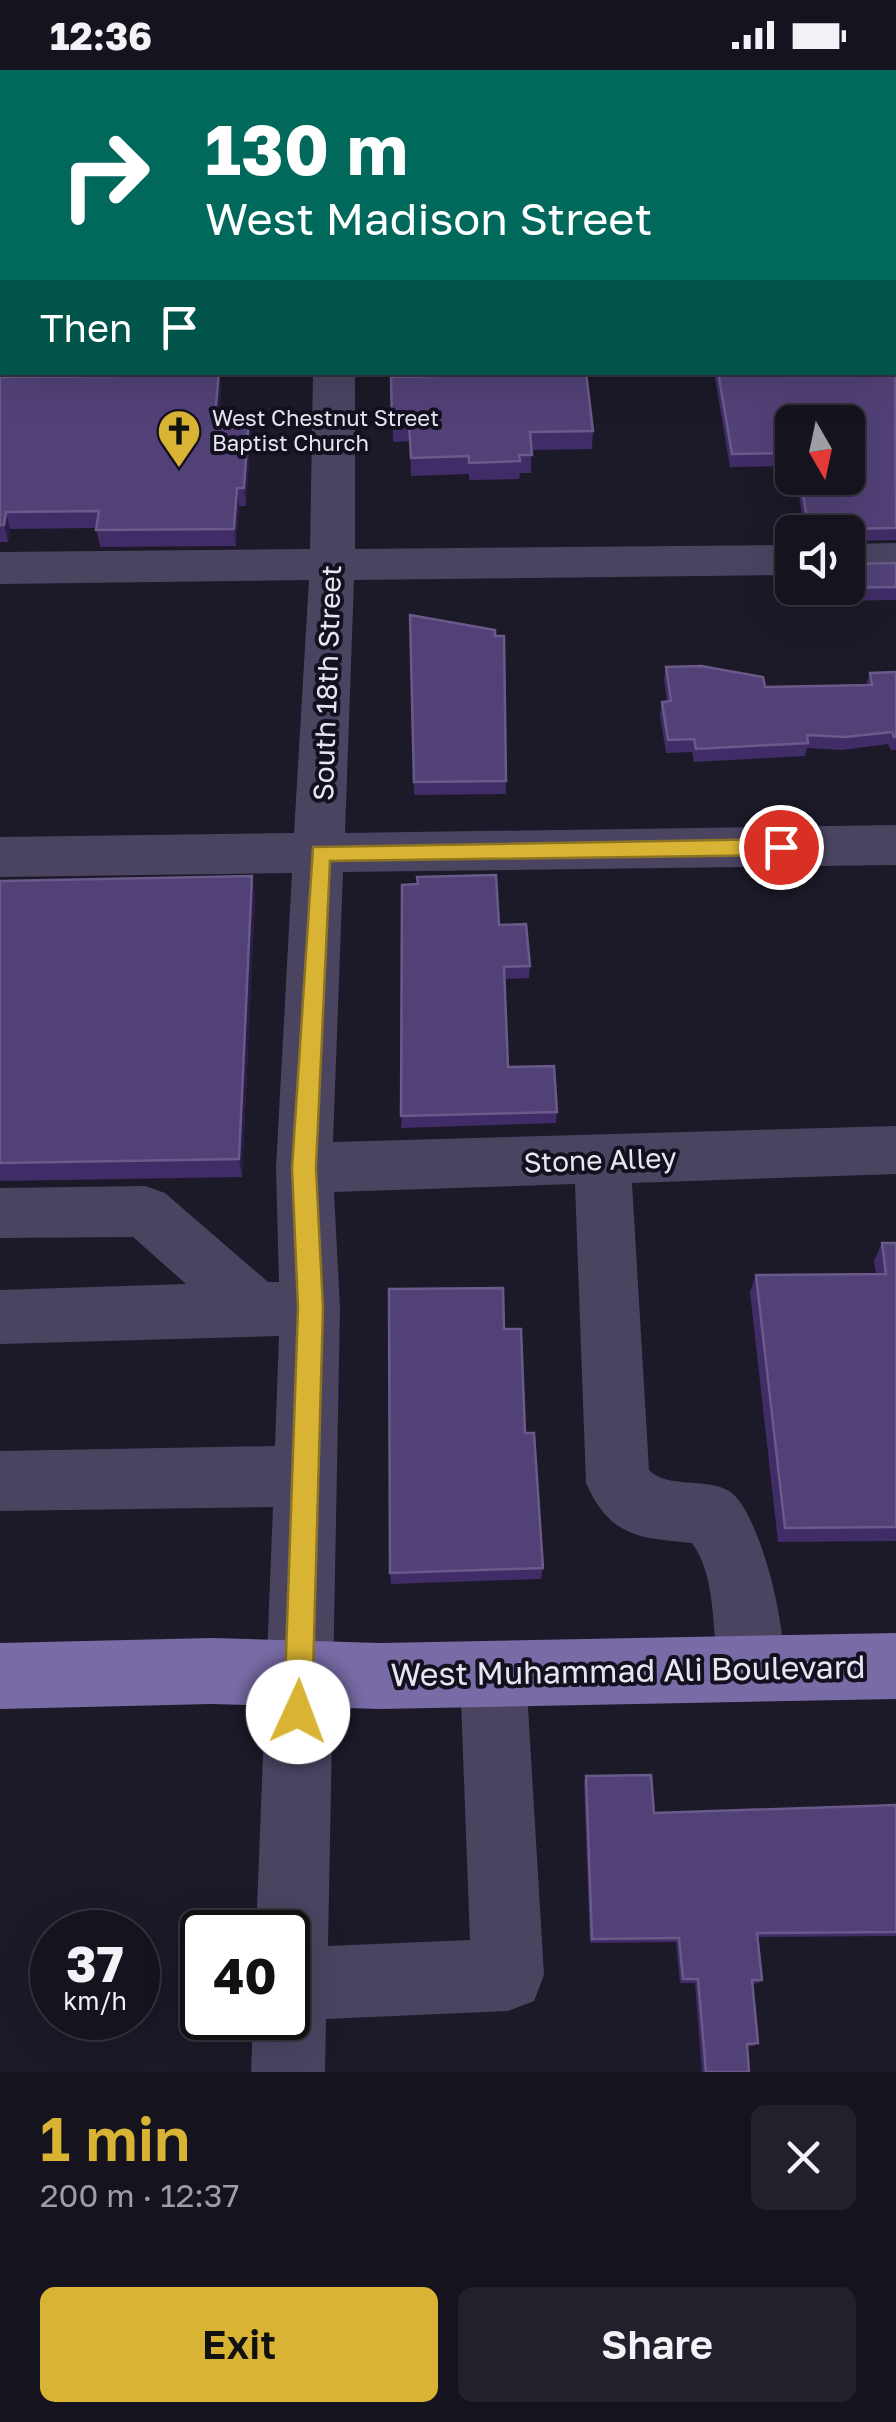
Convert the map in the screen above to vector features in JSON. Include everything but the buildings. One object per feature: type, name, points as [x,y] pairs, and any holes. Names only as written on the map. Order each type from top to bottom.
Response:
[{"type":"main road","name":"West Muhammad Ali Boulevard","points":[[0,1676],[493,1674],[896,1666]]},
{"type":"street","name":"South 18th Street","points":[[293,1910],[307,1476],[284,1309],[304,1168],[332,564],[334,375]]},
{"type":"street","points":[[865,559],[896,558]]},
{"type":"street","points":[[0,568],[775,560]]},
{"type":"street","points":[[0,857],[896,845]]},
{"type":"street","name":"Stone Alley","points":[[304,1168],[896,1150]]},
{"type":"street","points":[[602,1161],[618,1483],[640,1507],[709,1514],[725,1532],[736,1559],[750,1669]]},
{"type":"street","points":[[0,1213],[144,1211],[284,1309]]},
{"type":"street","points":[[0,1318],[284,1309]]},
{"type":"street","points":[[0,1480],[307,1476]]},
{"type":"street","points":[[310,1983],[508,1975],[493,1674]]},
{"type":"street","name":"South 18th Street","points":[[288,2072],[289,2040]]},
{"type":"place","name":"West Chestnut Street Baptist Church","points":[[179,469]]},
{"type":"route","points":[[298,1712],[310,1308],[304,1168],[320,853],[781,847]]}]
